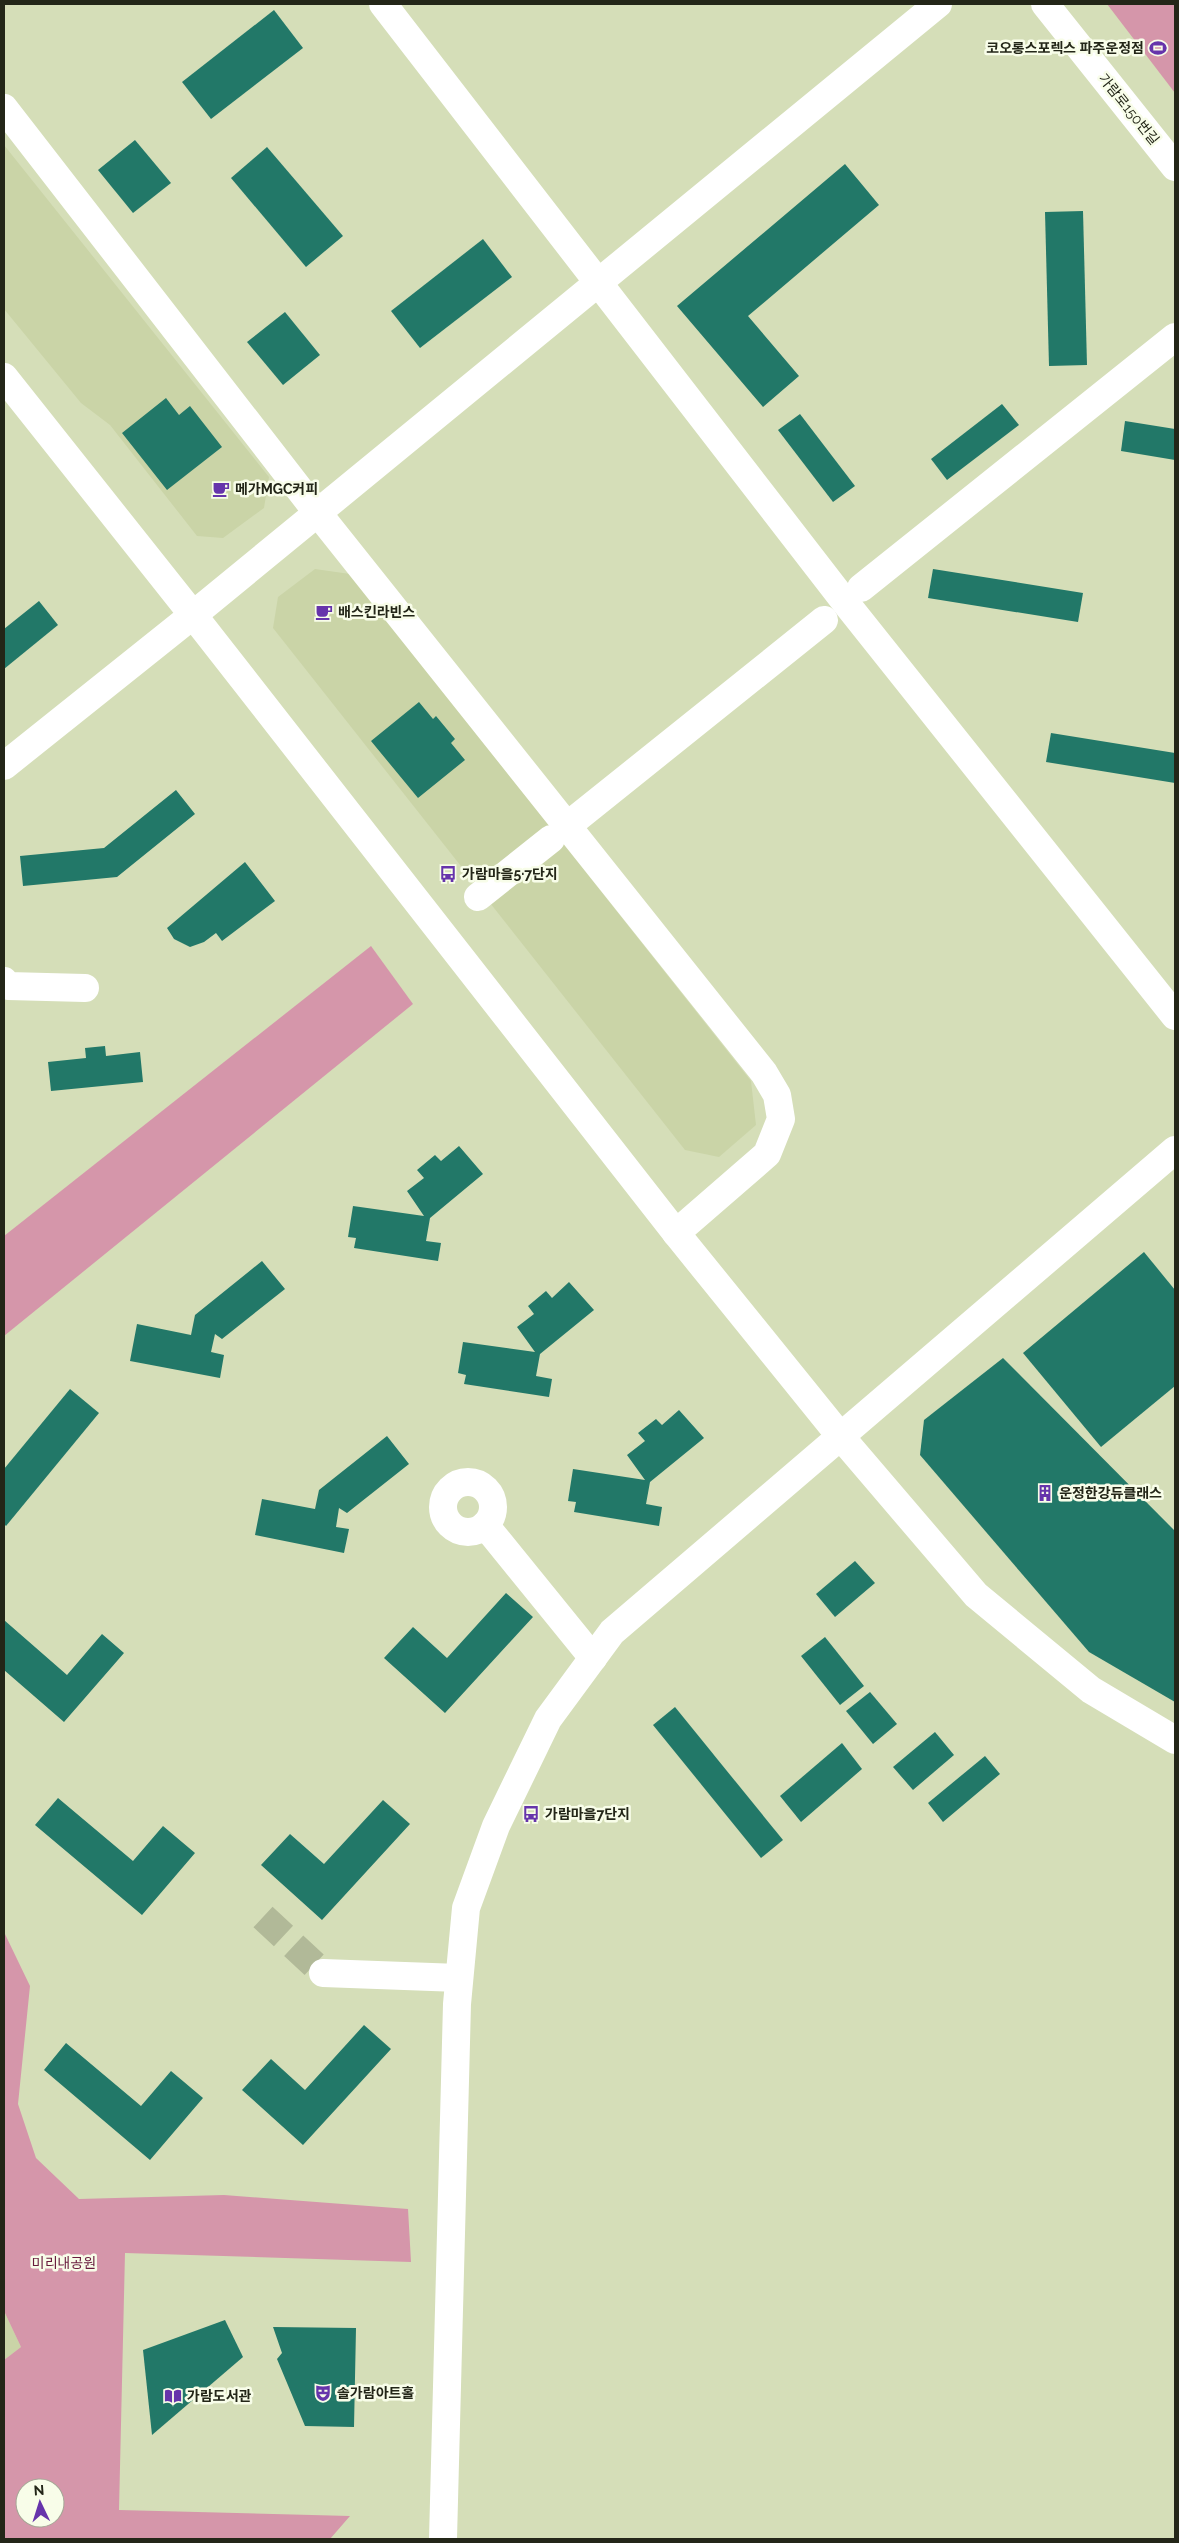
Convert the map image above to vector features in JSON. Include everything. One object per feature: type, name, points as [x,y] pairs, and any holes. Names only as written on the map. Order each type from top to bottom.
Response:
[{"type":"street","points":[[383,4],[845,602],[1175,1016]]},
{"type":"street","points":[[4,766],[193,614],[938,4]]},
{"type":"street","name":"가람로150번길","points":[[1045,4],[1175,167]]},
{"type":"street","points":[[4,108],[317,512],[764,1073],[777,1096],[782,1118],[767,1154],[676,1233]]},
{"type":"street","points":[[862,588],[1175,337]]},
{"type":"street","points":[[4,377],[193,614],[676,1233],[841,1437],[976,1595],[1091,1690],[1175,1740]]},
{"type":"street","points":[[577,818],[824,620]]},
{"type":"street","points":[[478,897],[551,839]]},
{"type":"street","points":[[4,981],[8,986],[86,988]]},
{"type":"street","points":[[443,2539],[459,1978],[466,1908],[496,1826],[548,1719],[612,1632],[1175,1150]]},
{"type":"street","points":[[485,1524],[593,1658]]},
{"type":"street","points":[[323,1973],[459,1978]]},
{"type":"shaded area","points":[[4,145],[269,477],[264,508],[223,538],[197,536],[110,425],[81,403],[4,309]]},
{"type":"shaded area","points":[[315,569],[350,574],[751,1081],[756,1125],[719,1157],[685,1150],[273,628],[278,597]]},
{"type":"shaded area","points":[[4,2311],[21,2347],[4,2360]]},
{"type":"green space","name":"코오롱스포렉스 파주운정점","points":[[1107,4],[1175,4],[1175,93]]},
{"type":"green space","points":[[371,946],[413,1004],[4,1336],[4,1236]]},
{"type":"green space","name":"미리내공원","points":[[4,1932],[30,1986],[18,2104],[36,2158],[79,2199],[224,2195],[408,2209],[411,2262],[125,2253],[119,2510],[350,2516],[330,2539],[4,2539],[4,2360],[21,2347],[4,2311]]},
{"type":"building","points":[[274,10],[303,48],[211,119],[182,82]]},
{"type":"building","points":[[135,140],[171,183],[133,213],[98,170]]},
{"type":"building","points":[[267,147],[343,236],[306,267],[231,178]]},
{"type":"building","points":[[845,164],[879,205],[748,316],[799,376],[763,407],[677,306]]},
{"type":"building","points":[[1083,211],[1087,365],[1049,366],[1045,212]]},
{"type":"building","points":[[483,239],[512,277],[420,348],[391,311]]},
{"type":"building","points":[[285,312],[320,355],[283,385],[247,342]]},
{"type":"building","points":[[166,398],[179,415],[190,406],[222,447],[167,490],[122,433]]},
{"type":"building","points":[[1002,404],[1019,425],[947,480],[931,459]]},
{"type":"building","points":[[800,414],[855,486],[833,502],[778,430]]},
{"type":"building","points":[[1125,421],[1175,429],[1175,460],[1121,451]]},
{"type":"building","points":[[933,569],[1083,593],[1078,622],[928,598]]},
{"type":"building","points":[[39,601],[58,625],[4,669],[4,629]]},
{"type":"building","points":[[419,702],[433,719],[436,716],[455,739],[451,743],[465,760],[418,798],[371,741]]},
{"type":"building","points":[[1051,733],[1175,753],[1175,783],[1046,762]]},
{"type":"building","points":[[176,790],[195,814],[117,877],[23,886],[20,856],[104,848]]},
{"type":"building","points":[[245,862],[275,901],[222,941],[216,933],[204,942],[190,947],[174,939],[167,928]]},
{"type":"building","points":[[105,1046],[106,1056],[140,1052],[143,1082],[51,1091],[48,1062],[86,1058],[85,1048]]},
{"type":"building","points":[[459,1146],[483,1174],[430,1218],[426,1241],[441,1243],[438,1261],[354,1248],[356,1238],[348,1237],[353,1206],[424,1216],[407,1191],[424,1178],[417,1170],[435,1155],[441,1161]]},
{"type":"building","points":[[1144,1252],[1175,1290],[1175,1386],[1101,1447],[1023,1353]]},
{"type":"building","points":[[262,1261],[285,1289],[222,1339],[215,1334],[211,1352],[224,1355],[220,1378],[130,1361],[137,1324],[191,1335],[195,1315]]},
{"type":"building","points":[[569,1282],[594,1310],[540,1354],[536,1376],[552,1379],[549,1397],[464,1384],[466,1375],[458,1373],[463,1342],[535,1352],[517,1327],[534,1314],[528,1306],[546,1291],[552,1298]]},
{"type":"building","name":"운정한강듀클래스","points":[[1003,1358],[1175,1531],[1175,1702],[1089,1652],[920,1455],[924,1420]]},
{"type":"building","points":[[70,1389],[99,1413],[6,1526],[4,1524],[4,1469]]},
{"type":"building","points":[[679,1410],[704,1438],[650,1482],[646,1504],[662,1507],[659,1526],[574,1512],[576,1502],[568,1501],[573,1469],[645,1480],[627,1455],[645,1441],[638,1433],[656,1419],[662,1425]]},
{"type":"building","points":[[387,1436],[409,1464],[347,1513],[339,1508],[336,1527],[349,1529],[344,1553],[255,1535],[262,1499],[315,1509],[319,1490]]},
{"type":"building","points":[[855,1561],[875,1583],[835,1617],[816,1594]]},
{"type":"building","points":[[506,1593],[533,1617],[445,1713],[384,1658],[413,1627],[447,1658]]},
{"type":"building","points":[[4,1620],[67,1675],[102,1634],[124,1653],[64,1722],[4,1670]]},
{"type":"building","points":[[825,1637],[864,1686],[840,1705],[801,1656]]},
{"type":"building","points":[[870,1692],[897,1724],[873,1744],[846,1711]]},
{"type":"building","points":[[675,1707],[783,1840],[761,1858],[653,1725]]},
{"type":"building","points":[[935,1732],[954,1755],[913,1790],[893,1767]]},
{"type":"building","points":[[842,1743],[862,1769],[801,1822],[780,1796]]},
{"type":"building","points":[[985,1756],[1000,1774],[943,1822],[928,1803]]},
{"type":"building","points":[[58,1798],[133,1861],[163,1826],[195,1853],[142,1915],[35,1825]]},
{"type":"building","points":[[383,1800],[410,1824],[322,1920],[261,1865],[290,1834],[324,1864]]},
{"type":"building","points":[[364,2025],[391,2049],[303,2145],[242,2090],[271,2059],[305,2090]]},
{"type":"building","points":[[66,2043],[141,2106],[171,2071],[203,2098],[150,2160],[44,2070]]},
{"type":"building","name":"가람도서관","points":[[225,2320],[243,2357],[152,2435],[143,2350]]},
{"type":"building","name":"솔가람아트홀","points":[[273,2327],[356,2328],[354,2427],[305,2426],[277,2359],[282,2353]]},
{"type":"tunnel","points":[[263,1917],[323,1973]]},
{"type":"place","name":"코오롱스포렉스 파주운정점","points":[[1158,48]]},
{"type":"place","name":"메가MGC커피","points":[[221,489]]},
{"type":"place","name":"배스킨라빈스","points":[[324,612]]},
{"type":"place","name":"가람마을5·7단지","points":[[448,874]]},
{"type":"place","name":"운정한강듀클래스","points":[[1045,1493]]},
{"type":"place","name":"가람마을7단지","points":[[531,1814]]},
{"type":"place","name":"솔가람아트홀","points":[[323,2393]]},
{"type":"place","name":"가람도서관","points":[[173,2396]]}]
